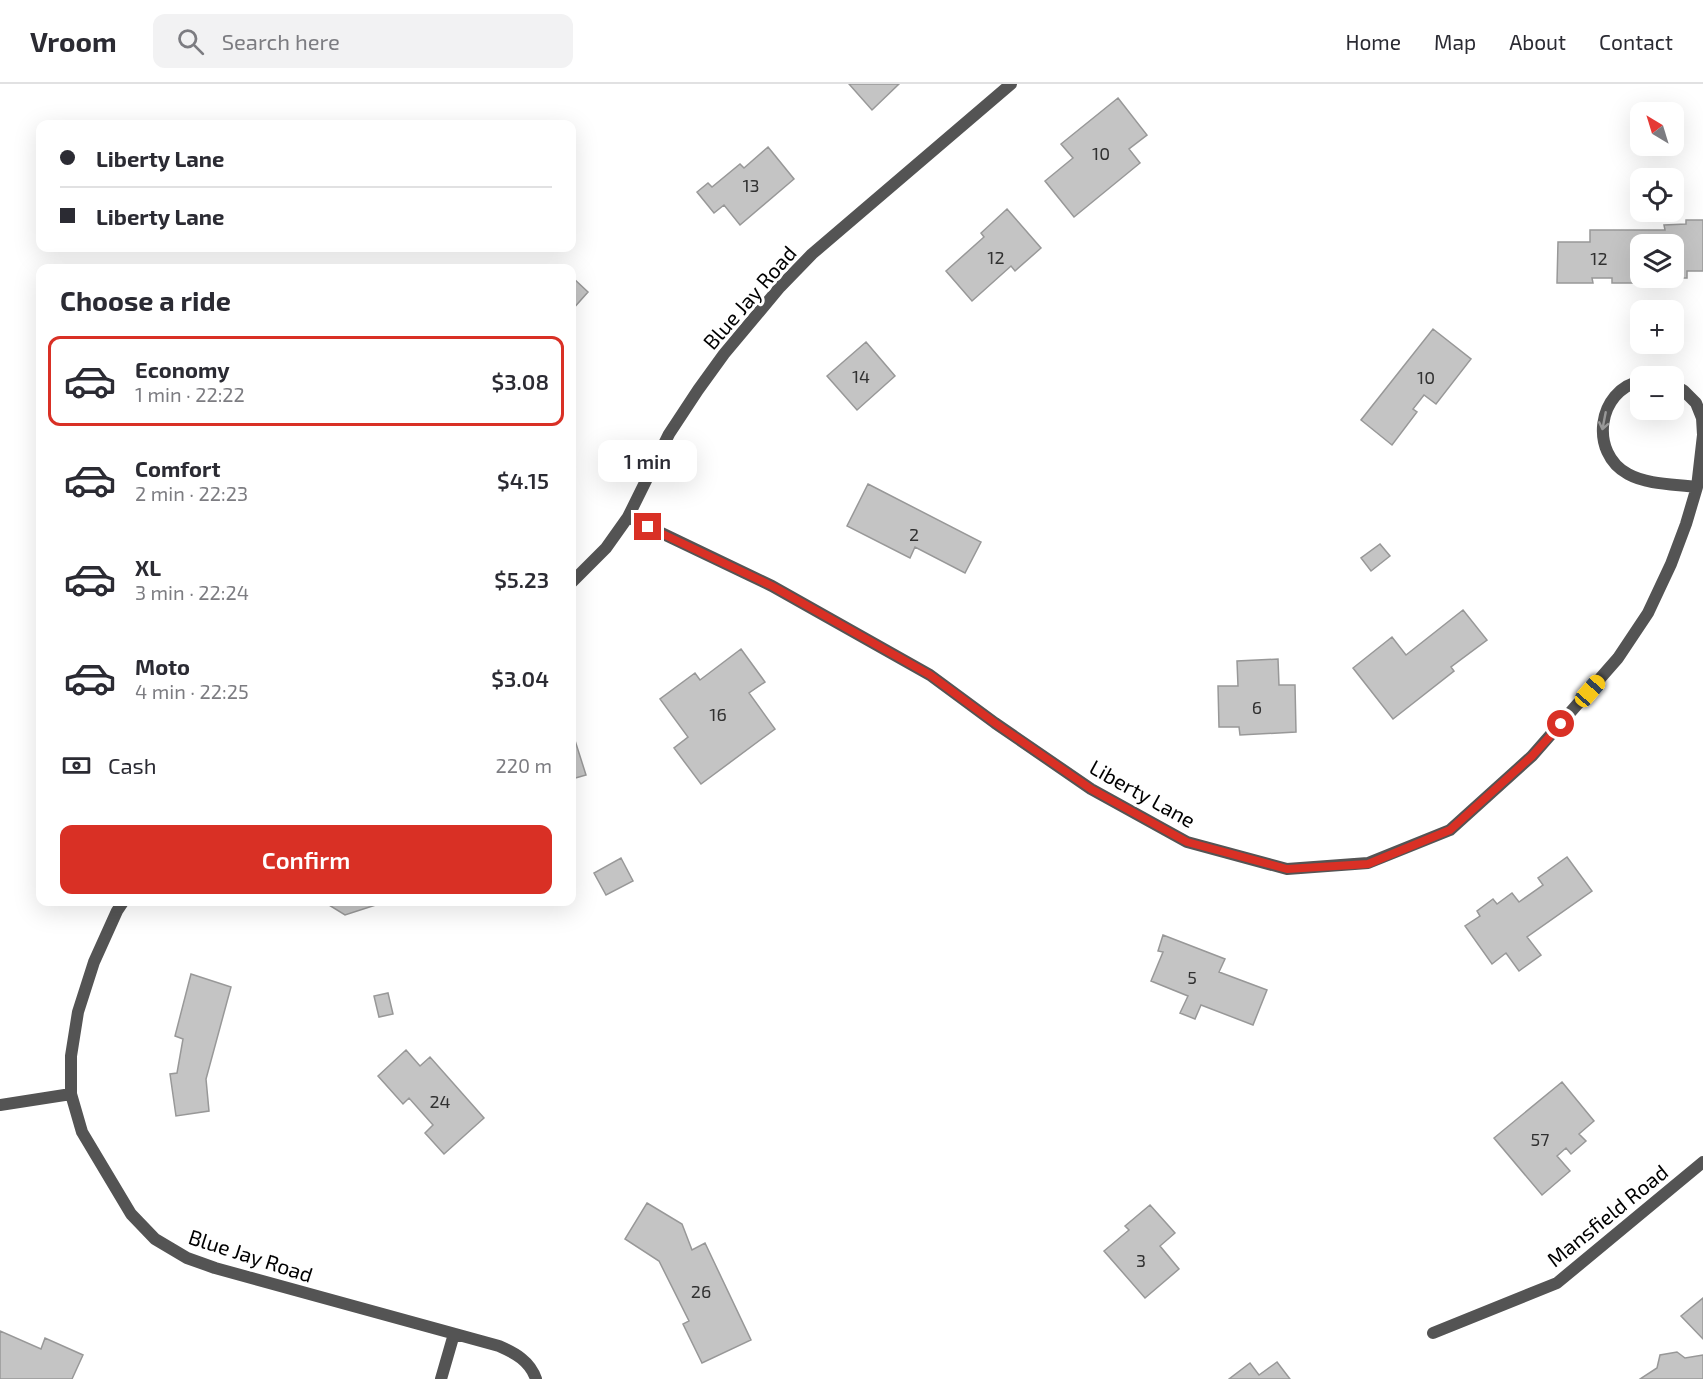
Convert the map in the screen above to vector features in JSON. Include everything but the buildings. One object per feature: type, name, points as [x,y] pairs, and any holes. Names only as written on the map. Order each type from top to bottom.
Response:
[{"type":"street","name":"Blue Jay Road","points":[[576,578],[606,548],[628,517],[669,434],[698,390],[724,354],[780,287],[812,254],[1011,84]]},
{"type":"street","points":[[1630,386],[1622,389],[1611,401],[1604,416],[1602,433],[1605,449],[1614,464],[1627,474],[1642,480],[1696,487]]},
{"type":"street","name":"Liberty Lane","points":[[628,517],[772,586],[930,675],[1091,789],[1187,842],[1287,869],[1368,864],[1450,830],[1532,756],[1618,658],[1648,613],[1671,564],[1686,524],[1696,487],[1703,435],[1702,418],[1696,403],[1684,391]]},
{"type":"street","name":"Blue Jay Road","points":[[120,906],[94,962],[78,1012],[71,1056],[71,1094],[82,1132],[131,1214],[155,1239],[188,1258],[215,1268],[499,1346],[525,1361],[536,1379]]},
{"type":"street","points":[[0,1105],[71,1094]]},
{"type":"street","name":"Mansfield Road","points":[[1433,1333],[1557,1283],[1703,1162]]},
{"type":"street","points":[[441,1379],[454,1334]]},
{"type":"route","points":[[648,527],[772,586],[930,675],[1091,789],[1187,842],[1287,869],[1368,864],[1450,830],[1532,756],[1561,724]]}]
